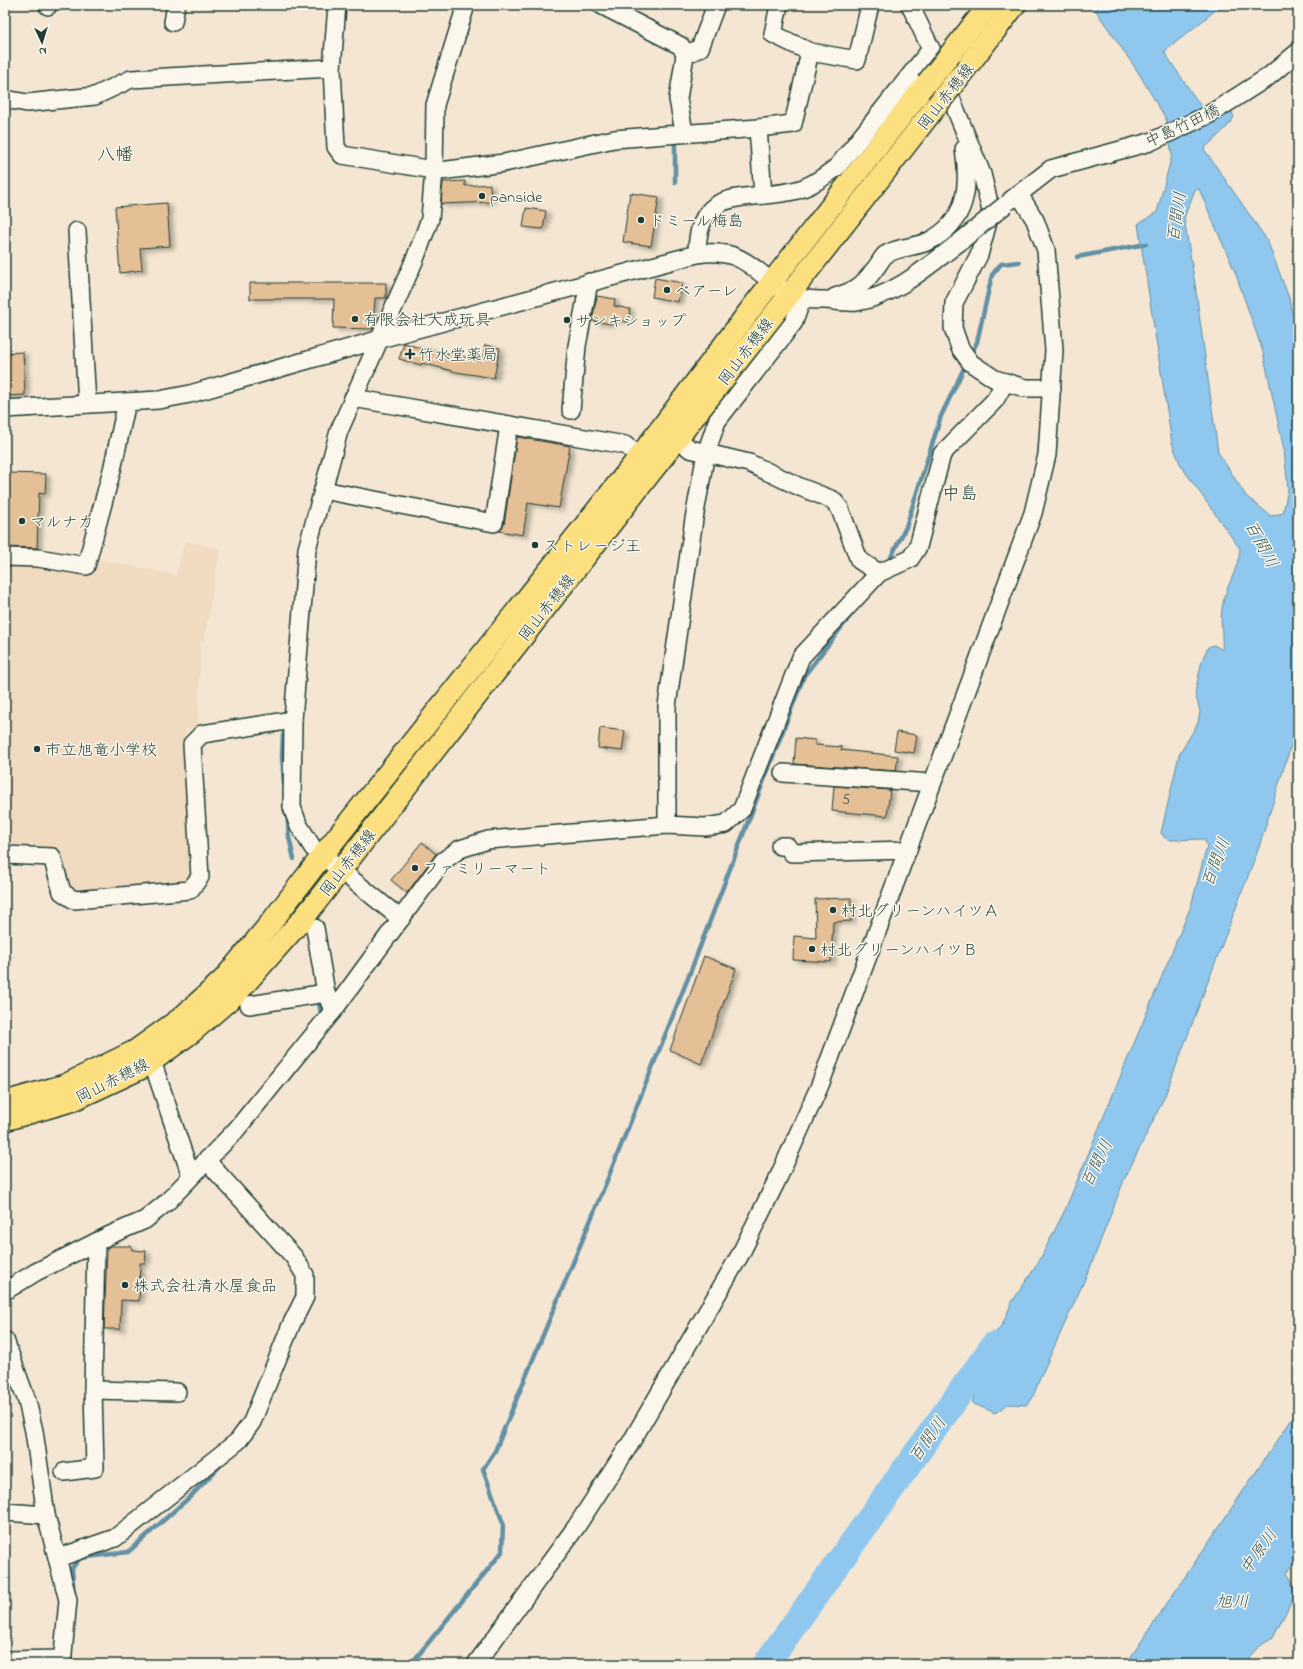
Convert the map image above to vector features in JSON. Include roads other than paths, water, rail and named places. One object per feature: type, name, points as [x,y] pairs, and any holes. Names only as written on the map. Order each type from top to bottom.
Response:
[{"type":"main road","name":"岡山赤穂線","points":[[5,1120],[72,1102],[144,1067],[192,1032],[237,993],[306,915],[678,439],[788,292],[1015,5]]},
{"type":"main road","name":"岡山赤穂線","points":[[5,1102],[72,1082],[135,1052],[181,1018],[223,980],[269,925],[322,856],[640,456],[788,292],[927,83],[987,7]]},
{"type":"street","points":[[173,22],[176,5]]},
{"type":"street","points":[[337,5],[332,68],[336,148],[342,155],[440,171],[504,163],[614,139],[793,124],[810,52]]},
{"type":"street","points":[[401,919],[313,848],[298,824],[292,807],[293,720],[307,549],[339,431],[381,339],[384,326],[415,259],[430,219],[434,170],[435,105],[466,5]]},
{"type":"street","points":[[601,5],[681,46],[685,55],[678,99],[684,132]]},
{"type":"street","points":[[685,55],[700,48],[716,5]]},
{"type":"street","points":[[779,5],[773,34],[810,52],[857,60],[870,5]]},
{"type":"street","points":[[910,5],[931,49],[982,174],[991,211],[979,255],[954,303],[953,328],[960,348],[971,364],[1000,381],[1025,388],[1052,388]]},
{"type":"street","points":[[697,254],[697,244],[705,214],[717,204],[733,198],[798,190],[823,178],[837,167],[931,49]]},
{"type":"street","name":"中島竹田橋","points":[[1019,194],[1052,169],[1150,142],[1210,114],[1268,77],[1298,52]]},
{"type":"street","points":[[5,99],[27,103],[95,96],[131,79],[332,68]]},
{"type":"street","points":[[823,300],[854,291],[866,281],[885,256],[896,250],[929,242],[954,220],[963,205],[968,170],[960,122]]},
{"type":"street","points":[[758,128],[763,195]]},
{"type":"street","points":[[5,408],[159,400],[190,394],[381,339],[697,254],[715,252],[734,256],[746,261],[788,292],[823,300],[855,302],[884,295],[925,269],[1019,194],[1035,220],[1046,250],[1054,350],[1047,455],[1033,513],[820,1085],[779,1176],[740,1255],[630,1444],[576,1527],[476,1664]]},
{"type":"street","points":[[77,232],[87,404]]},
{"type":"street","points":[[571,410],[577,346],[589,282]]},
{"type":"street","points":[[667,825],[667,706],[694,519],[706,453],[717,421],[794,322],[788,292]]},
{"type":"street","points":[[5,1290],[36,1272],[96,1242],[145,1220],[167,1202],[236,1130],[328,1018],[443,861],[460,848],[488,840],[667,825],[705,827],[726,824],[742,809],[801,658],[879,573],[910,560],[918,547],[942,454],[995,400],[1000,381]]},
{"type":"street","points":[[354,398],[625,445],[640,456]]},
{"type":"street","points":[[5,556],[38,558],[86,566],[112,470],[127,402]]},
{"type":"street","points":[[323,490],[494,523],[509,425]]},
{"type":"street","points":[[678,439],[690,449],[749,463],[800,487],[833,500],[840,508],[859,560],[879,573]]},
{"type":"street","points":[[5,855],[52,856],[62,892],[74,900],[190,890],[200,877],[192,744],[202,734],[293,720]]},
{"type":"street","points":[[783,773],[932,784]]},
{"type":"street","points":[[780,846],[787,846],[792,853],[908,850]]},
{"type":"street","points":[[315,928],[321,994],[328,1018]]},
{"type":"street","points":[[249,1005],[321,994]]},
{"type":"street","points":[[152,1061],[191,1176]]},
{"type":"street","points":[[58,1558],[115,1538],[238,1441],[252,1422],[290,1325],[305,1297],[305,1275],[294,1257],[206,1160]]},
{"type":"street","points":[[64,1472],[95,1468],[93,1390],[96,1242]]},
{"type":"street","points":[[5,1340],[27,1401],[34,1430],[46,1515],[68,1600],[62,1662],[5,1660]]},
{"type":"street","points":[[93,1390],[177,1392]]},
{"type":"street","points":[[5,1512],[46,1515]]},
{"type":"water","points":[[1092,5],[1222,5],[1164,52],[1202,108],[1209,106],[1230,108],[1234,117],[1228,126],[1204,149],[1267,240],[1289,298],[1298,342],[1298,723],[1259,847],[1164,1098],[1124,1180],[1090,1268],[1032,1399],[1027,1405],[1008,1404],[995,1413],[972,1403],[978,1383],[968,1372],[1003,1323],[1012,1302],[1038,1263],[1065,1210],[1191,906],[1207,846],[1204,839],[1172,840],[1165,838],[1161,833],[1179,755],[1198,723],[1200,711],[1195,693],[1202,660],[1208,647],[1214,645],[1222,650],[1221,619],[1223,601],[1237,564],[1240,549],[1181,466],[1172,443],[1138,224],[1157,212],[1172,155],[1166,119],[1138,72]],"holes":[[[1199,189],[1235,272],[1263,352],[1284,450],[1288,489],[1283,513],[1271,516],[1246,496],[1218,452],[1195,284],[1184,218],[1195,190]]]},
{"type":"water","name":"旭川","points":[[1298,1410],[1298,1555],[1287,1573],[1292,1581],[1295,1594],[1273,1638],[1259,1646],[1243,1664],[1126,1664]]},
{"type":"waterway","points":[[675,143],[675,182]]},
{"type":"waterway","points":[[1077,257],[1146,244]]},
{"type":"waterway","points":[[970,356],[977,342],[992,275],[1001,264],[1019,262]]},
{"type":"waterway","points":[[888,563],[906,527],[941,416],[966,364]]},
{"type":"waterway","points":[[411,1664],[502,1552],[503,1523],[483,1469],[495,1451],[606,1183],[688,978],[804,676],[851,615]]},
{"type":"waterway","points":[[283,735],[282,756],[284,784]]},
{"type":"waterway","points":[[287,813],[289,837],[294,859]]},
{"type":"waterway","points":[[318,998],[321,1014],[324,1017]]},
{"type":"waterway","name":"百間川","points":[[766,1664],[994,1345]]},
{"type":"waterway","points":[[74,1596],[72,1568],[80,1558],[128,1552],[192,1495],[221,1465]]},
{"type":"place","name":"panside","points":[[482,196]]},
{"type":"place","name":"ドミール梅島","points":[[641,220]]},
{"type":"place","name":"ベアーレ","points":[[667,290]]},
{"type":"place","name":"有限会社大成玩具","points":[[355,319]]},
{"type":"place","name":"サンキショップ","points":[[567,320]]},
{"type":"place","name":"竹水堂薬局","points":[[410,354]]},
{"type":"place","name":"マルナカ","points":[[22,521]]},
{"type":"place","name":"ストレージ王","points":[[535,545]]},
{"type":"place","name":"市立旭竜小学校","points":[[37,749]]},
{"type":"place","name":"ファミリーマート","points":[[415,868]]},
{"type":"place","name":"村北グリーンハイツＡ","points":[[833,910]]},
{"type":"place","name":"村北グリーンハイツＢ","points":[[812,949]]},
{"type":"place","name":"株式会社清水屋食品","points":[[125,1285]]},
{"type":"district","name":"八幡","points":[[115,154]]},
{"type":"district","name":"中島","points":[[960,493]]},
{"type":"water label","name":"中原川","points":[[1258,1551]]}]
